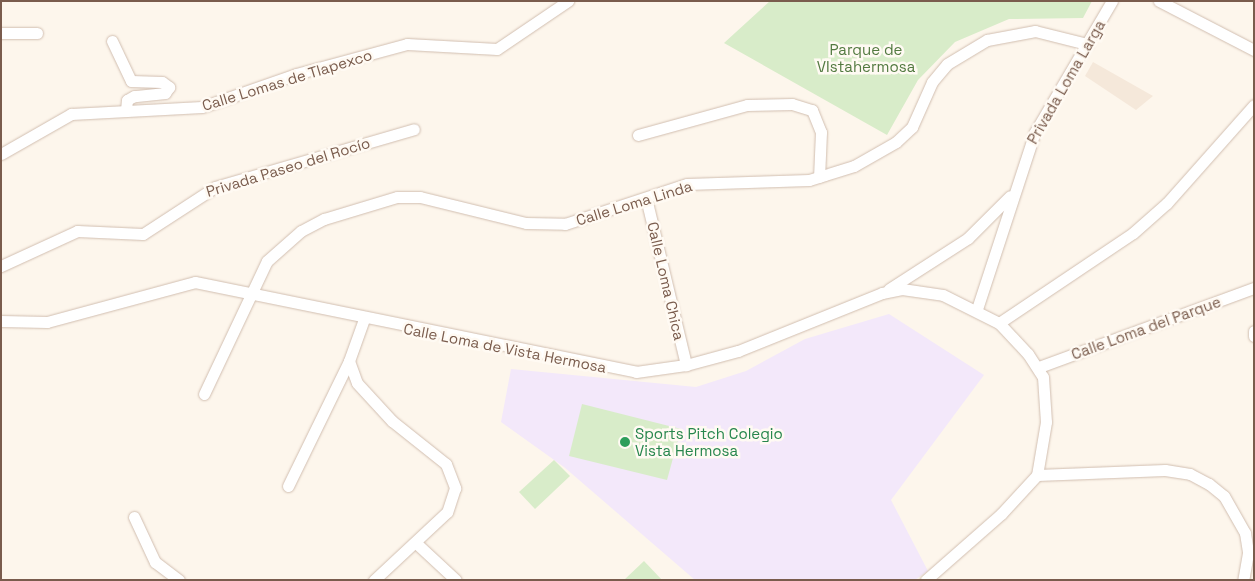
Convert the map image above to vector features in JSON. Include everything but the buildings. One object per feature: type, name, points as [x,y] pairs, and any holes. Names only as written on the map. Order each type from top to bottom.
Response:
[{"type":"street","name":"Calle Lomas de Tlapexco","points":[[1,154],[71,114],[126,110],[162,111],[216,104],[296,74],[407,44],[497,49],[568,1]]},
{"type":"street","name":"Privada Loma Larga","points":[[977,309],[1013,193],[1035,132],[1112,1]]},
{"type":"street","points":[[1158,1],[1254,50]]},
{"type":"street","name":"Calle Loma Linda","points":[[204,394],[267,262],[301,231],[397,197],[420,197],[545,225],[565,224],[687,184],[819,177],[854,166],[896,142],[912,127],[932,82],[947,64],[987,40],[1035,31],[1087,44]]},
{"type":"street","points":[[1,33],[37,33]]},
{"type":"street","points":[[112,42],[131,81],[162,82],[169,87],[165,93],[134,96],[127,100],[126,110]]},
{"type":"street","points":[[638,135],[747,105],[792,104],[812,110],[821,132],[819,177]]},
{"type":"street","points":[[999,323],[1133,233],[1167,203],[1254,106]]},
{"type":"street","name":"Privada Paseo del Rocío","points":[[1,266],[77,231],[143,234],[215,187],[414,129]]},
{"type":"street","name":"Privada Loma Larga","points":[[882,293],[968,238],[1013,193]]},
{"type":"street","name":"Calle Loma Chica","points":[[646,198],[686,365]]},
{"type":"street","name":"Calle Loma de Vista Hermosa","points":[[1,321],[48,322],[75,317],[180,283],[251,294],[610,370],[658,371],[738,351],[882,293],[918,289],[977,309],[999,323],[1039,367]]},
{"type":"street","name":"Calle Loma del Parque","points":[[1039,367],[1254,288]]},
{"type":"street","points":[[288,486],[349,361],[364,319]]},
{"type":"street","points":[[1254,331],[1254,336]]},
{"type":"street","points":[[349,361],[367,398],[446,464],[452,474],[452,502],[416,544],[374,580]]},
{"type":"street","points":[[926,580],[1001,514],[1037,475],[1046,422],[1039,367]]},
{"type":"street","points":[[1037,475],[1165,470],[1209,484],[1224,496],[1245,533],[1248,553],[1244,580]]},
{"type":"street","points":[[134,517],[155,562],[179,580]]},
{"type":"street","points":[[416,544],[456,580]]},
{"type":"shaded area","points":[[1093,62],[1153,96],[1136,110],[1085,76]]},
{"type":"shaded area","points":[[889,314],[984,375],[891,500],[928,571],[915,580],[695,580],[564,467],[501,422],[511,369],[696,387],[746,371],[805,339]]},
{"type":"green space","name":"Parque de VIstahermosa","points":[[770,1],[1092,1],[1083,18],[1009,19],[955,42],[918,80],[887,135],[724,43]]},
{"type":"green space","name":"Sports Pitch Colegio Vista Hermosa","points":[[582,404],[681,429],[667,480],[569,456]]},
{"type":"green space","points":[[554,460],[570,476],[535,509],[519,492]]},
{"type":"green space","points":[[644,561],[662,580],[624,580]]},
{"type":"place","name":"Sports Pitch Colegio Vista Hermosa","points":[[625,442]]}]
